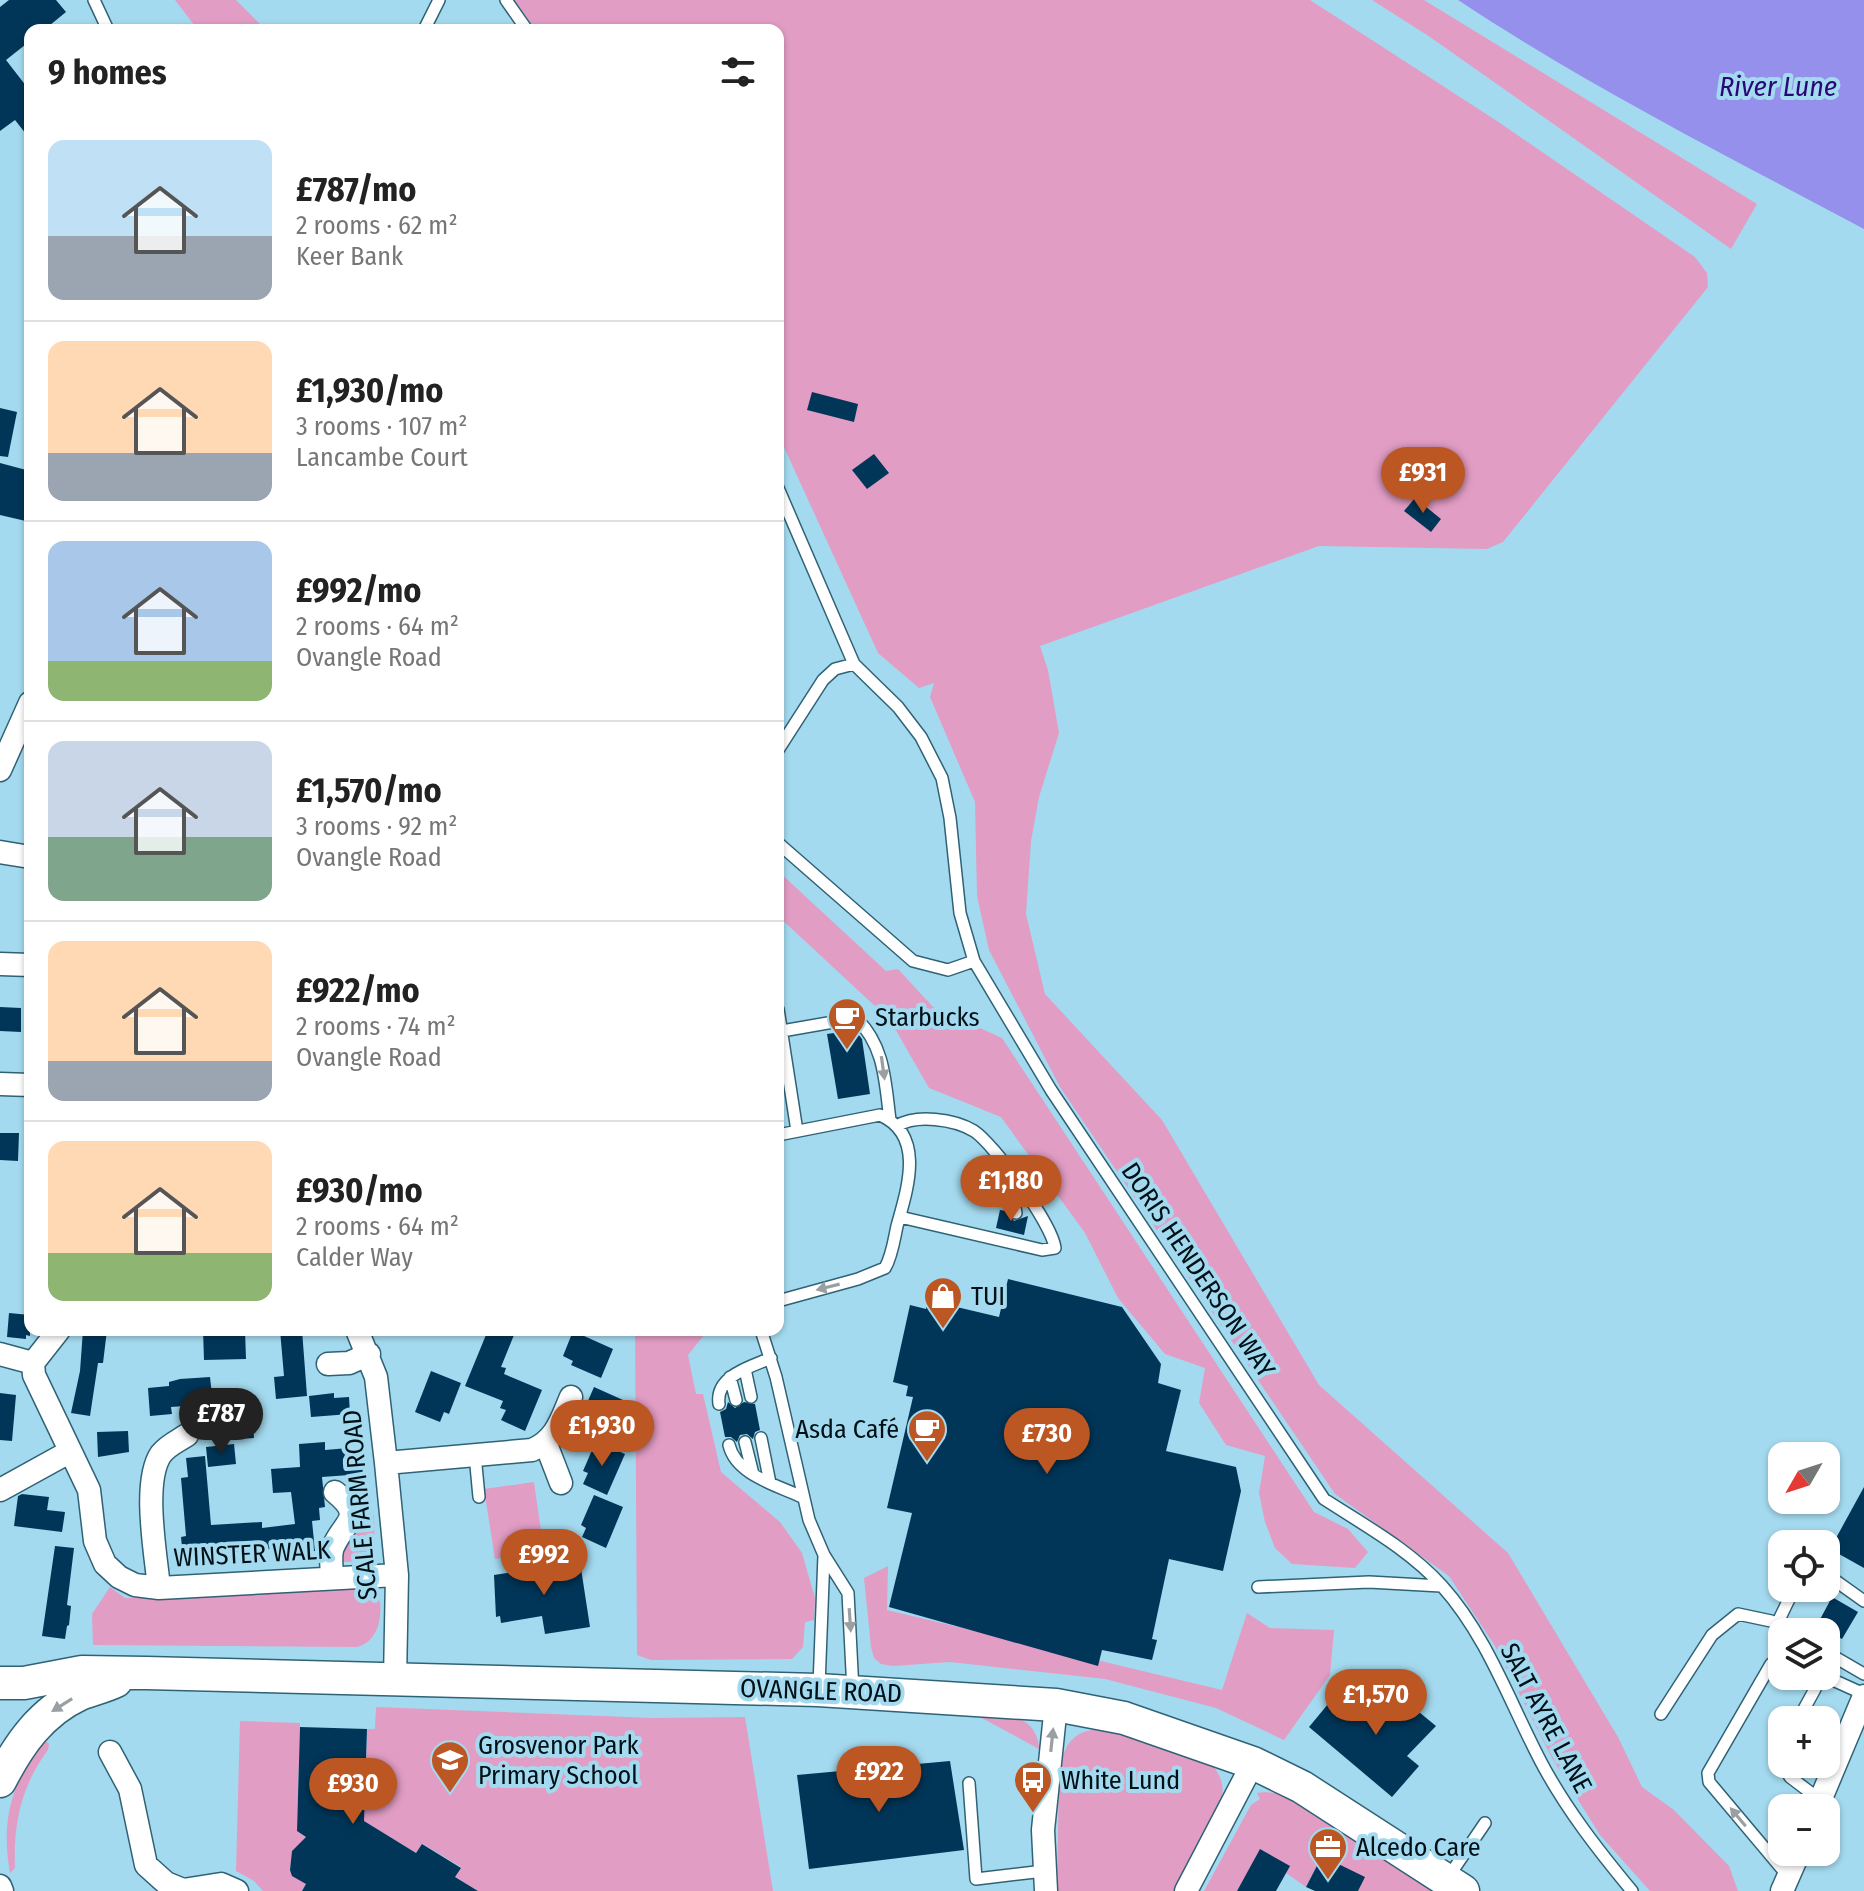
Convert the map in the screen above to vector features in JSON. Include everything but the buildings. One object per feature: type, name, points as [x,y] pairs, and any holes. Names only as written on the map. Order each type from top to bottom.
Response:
[{"type":"main road","name":"OVANGLE ROAD","points":[[0,1683],[24,1683],[82,1672],[133,1672],[818,1690],[1056,1705],[1124,1718],[1253,1763],[1315,1794],[1455,1885]]},
{"type":"main road","name":"OVANGLE ROAD","points":[[0,1781],[26,1737],[48,1714],[80,1694],[133,1672]]},
{"type":"street","points":[[0,770],[24,716]]},
{"type":"street","points":[[0,852],[24,856]]},
{"type":"street","points":[[0,964],[24,965]]},
{"type":"street","points":[[0,1084],[24,1085]]},
{"type":"street","points":[[0,1354],[33,1363],[54,1336]]},
{"type":"street","name":"SCALE FARM ROAD","points":[[360,1336],[376,1377],[386,1463],[397,1575],[395,1680]]},
{"type":"street","points":[[328,1364],[349,1363],[369,1354]]},
{"type":"street","name":"WINSTER WALK","points":[[33,1363],[34,1375],[89,1490],[95,1541],[105,1564],[119,1577],[135,1585],[159,1588],[397,1575]]},
{"type":"street","points":[[386,1463],[532,1450],[546,1444],[556,1434],[571,1397]]},
{"type":"street","points":[[159,1588],[152,1495],[154,1474],[160,1456],[187,1435]]},
{"type":"street","points":[[546,1444],[561,1483]]},
{"type":"street","points":[[0,1490],[69,1452]]},
{"type":"street","points":[[332,1577],[331,1553],[334,1543],[349,1524],[351,1513],[345,1501],[335,1492]]},
{"type":"street","points":[[1822,1794],[1864,1695]]},
{"type":"street","points":[[1045,1881],[1044,1822],[1056,1705]]},
{"type":"street","points":[[110,1752],[130,1789],[146,1865],[166,1883],[183,1890],[221,1884],[237,1891]]},
{"type":"street","points":[[1186,1891],[1253,1763]]},
{"type":"lane","points":[[94,0],[105,24]]},
{"type":"lane","points":[[427,24],[438,0]]},
{"type":"lane","points":[[506,0],[523,24]]},
{"type":"lane","name":"DORIS HENDERSON WAY","points":[[784,502],[854,664],[898,707],[921,737],[942,778],[950,818],[960,913],[974,961],[1051,1090],[1324,1499],[1387,1540],[1420,1567]]},
{"type":"lane","points":[[784,741],[823,680],[835,669],[854,664]]},
{"type":"lane","points":[[784,848],[913,961],[948,970],[974,961]]},
{"type":"lane","points":[[784,1031],[856,1018],[872,1033],[881,1053],[893,1123]]},
{"type":"lane","points":[[784,1044],[797,1131]]},
{"type":"lane","points":[[784,1134],[880,1115],[893,1123],[905,1138],[910,1169],[888,1263],[878,1273],[784,1299]]},
{"type":"lane","points":[[893,1123],[921,1117],[972,1130],[988,1144],[1015,1193],[1051,1232],[1055,1248],[1042,1250],[1005,1236],[900,1217]]},
{"type":"lane","points":[[1010,1212],[1016,1203],[1015,1193]]},
{"type":"lane","points":[[763,1336],[771,1358],[802,1497],[824,1555],[848,1593],[853,1692]]},
{"type":"lane","points":[[719,1404],[721,1387],[730,1377],[771,1358]]},
{"type":"lane","points":[[745,1369],[751,1397]]},
{"type":"lane","points":[[730,1377],[736,1400]]},
{"type":"lane","points":[[761,1438],[770,1483]]},
{"type":"lane","points":[[745,1442],[753,1474]]},
{"type":"lane","points":[[729,1445],[731,1456],[753,1474],[802,1497]]},
{"type":"lane","points":[[475,1455],[479,1497]]},
{"type":"lane","points":[[818,1690],[824,1555]]},
{"type":"lane","name":"SALT AYRE LANE","points":[[1420,1567],[1442,1586],[1483,1644],[1542,1764],[1581,1827],[1632,1891]]},
{"type":"lane","points":[[1258,1587],[1369,1582],[1442,1586]]},
{"type":"lane","points":[[1840,1584],[1864,1601]]},
{"type":"lane","points":[[1661,1714],[1712,1635],[1738,1614],[1768,1622]]},
{"type":"lane","points":[[1840,1660],[1864,1674]]},
{"type":"lane","points":[[1768,1669],[1708,1773],[1709,1782],[1786,1884]]},
{"type":"lane","points":[[1840,1684],[1864,1695]]},
{"type":"lane","points":[[1791,1778],[1812,1794]]},
{"type":"lane","points":[[969,1783],[976,1879],[1045,1881]]},
{"type":"lane","points":[[1455,1885],[1485,1823]]},
{"type":"shaded area","points":[[175,0],[236,0],[260,24],[193,24]]},
{"type":"shaded area","points":[[514,0],[1310,0],[1497,121],[1695,257],[1707,273],[1708,287],[1503,542],[1487,549],[1319,546],[1040,646],[1048,670],[1059,733],[1039,797],[1031,841],[1026,914],[1045,994],[1162,1120],[1319,1385],[1508,1553],[1618,1737],[1642,1787],[1674,1810],[1729,1866],[1738,1891],[1650,1891],[1600,1835],[1552,1758],[1495,1646],[1449,1576],[1335,1494],[1060,1087],[989,950],[977,896],[975,802],[930,697],[934,683],[919,688],[878,653],[784,447],[784,24],[532,24]]},
{"type":"shaded area","points":[[1372,0],[1424,0],[1757,204],[1731,249],[1430,37]]},
{"type":"shaded area","points":[[784,877],[886,971],[898,969],[933,1007],[1002,1038],[1314,1512],[1348,1529],[1368,1552],[1355,1568],[1292,1564],[1275,1548],[1259,1493],[1265,1456],[1226,1445],[1199,1403],[1205,1368],[1165,1354],[1118,1298],[1085,1233],[1001,1117],[929,1088],[890,1020],[784,922]]},
{"type":"shaded area","points":[[635,1336],[703,1336],[688,1355],[696,1394],[703,1394],[721,1472],[780,1522],[802,1553],[815,1598],[814,1620],[805,1622],[803,1647],[792,1659],[651,1660],[637,1655]]},
{"type":"shaded area","points":[[534,1482],[544,1552],[495,1559],[484,1489]]},
{"type":"shaded area","points":[[370,1513],[374,1516],[375,1553],[364,1561],[344,1562],[341,1558],[342,1546],[354,1537],[360,1518]]},
{"type":"shaded area","points":[[888,1566],[887,1610],[1222,1690],[1247,1613],[1270,1628],[1334,1630],[1330,1675],[1284,1740],[1216,1708],[1105,1679],[950,1662],[881,1664],[874,1658],[871,1647],[864,1578]]},
{"type":"shaded area","points":[[363,1585],[365,1591],[372,1592],[380,1602],[380,1616],[374,1635],[357,1647],[93,1645],[92,1614],[110,1587],[125,1598],[154,1598]]},
{"type":"shaded area","name":"Grosvenor Park Primary School","points":[[376,1707],[652,1718],[745,1717],[773,1891],[478,1891],[455,1877],[461,1867],[423,1844],[416,1853],[353,1815],[365,1803],[367,1729],[375,1729]]},
{"type":"shaded area","points":[[900,1709],[984,1713],[1015,1718],[1031,1727],[1039,1749],[980,1717],[901,1712]]},
{"type":"shaded area","points":[[240,1721],[300,1723],[297,1831],[314,1843],[292,1851],[290,1870],[314,1871],[302,1891],[263,1891],[254,1881],[236,1871]]},
{"type":"shaded area","points":[[1103,1729],[1151,1742],[1213,1766],[1220,1778],[1223,1791],[1217,1812],[1174,1891],[1057,1891],[1059,1769],[1072,1739],[1084,1732]]},
{"type":"shaded area","points":[[43,1738],[49,1744],[48,1750],[25,1792],[17,1821],[15,1868],[10,1873],[7,1835],[12,1801],[24,1770]]},
{"type":"shaded area","points":[[1257,1793],[1287,1794],[1437,1891],[1358,1891],[1364,1877],[1322,1856],[1306,1887],[1261,1850],[1237,1891],[1204,1891],[1251,1805],[1260,1799]]},
{"type":"water","name":"River Lune","points":[[1458,0],[1864,0],[1864,229],[1607,91]]},
{"type":"place","name":"Starbucks","points":[[847,1051]]},
{"type":"place","name":"TUI","points":[[943,1330]]},
{"type":"place","name":"Asda Café","points":[[927,1463]]},
{"type":"place","name":"Grosvenor Park Primary School","points":[[450,1794]]},
{"type":"place","name":"White Lund","points":[[1033,1814]]},
{"type":"place","name":"Alcedo Care","points":[[1328,1881]]}]
